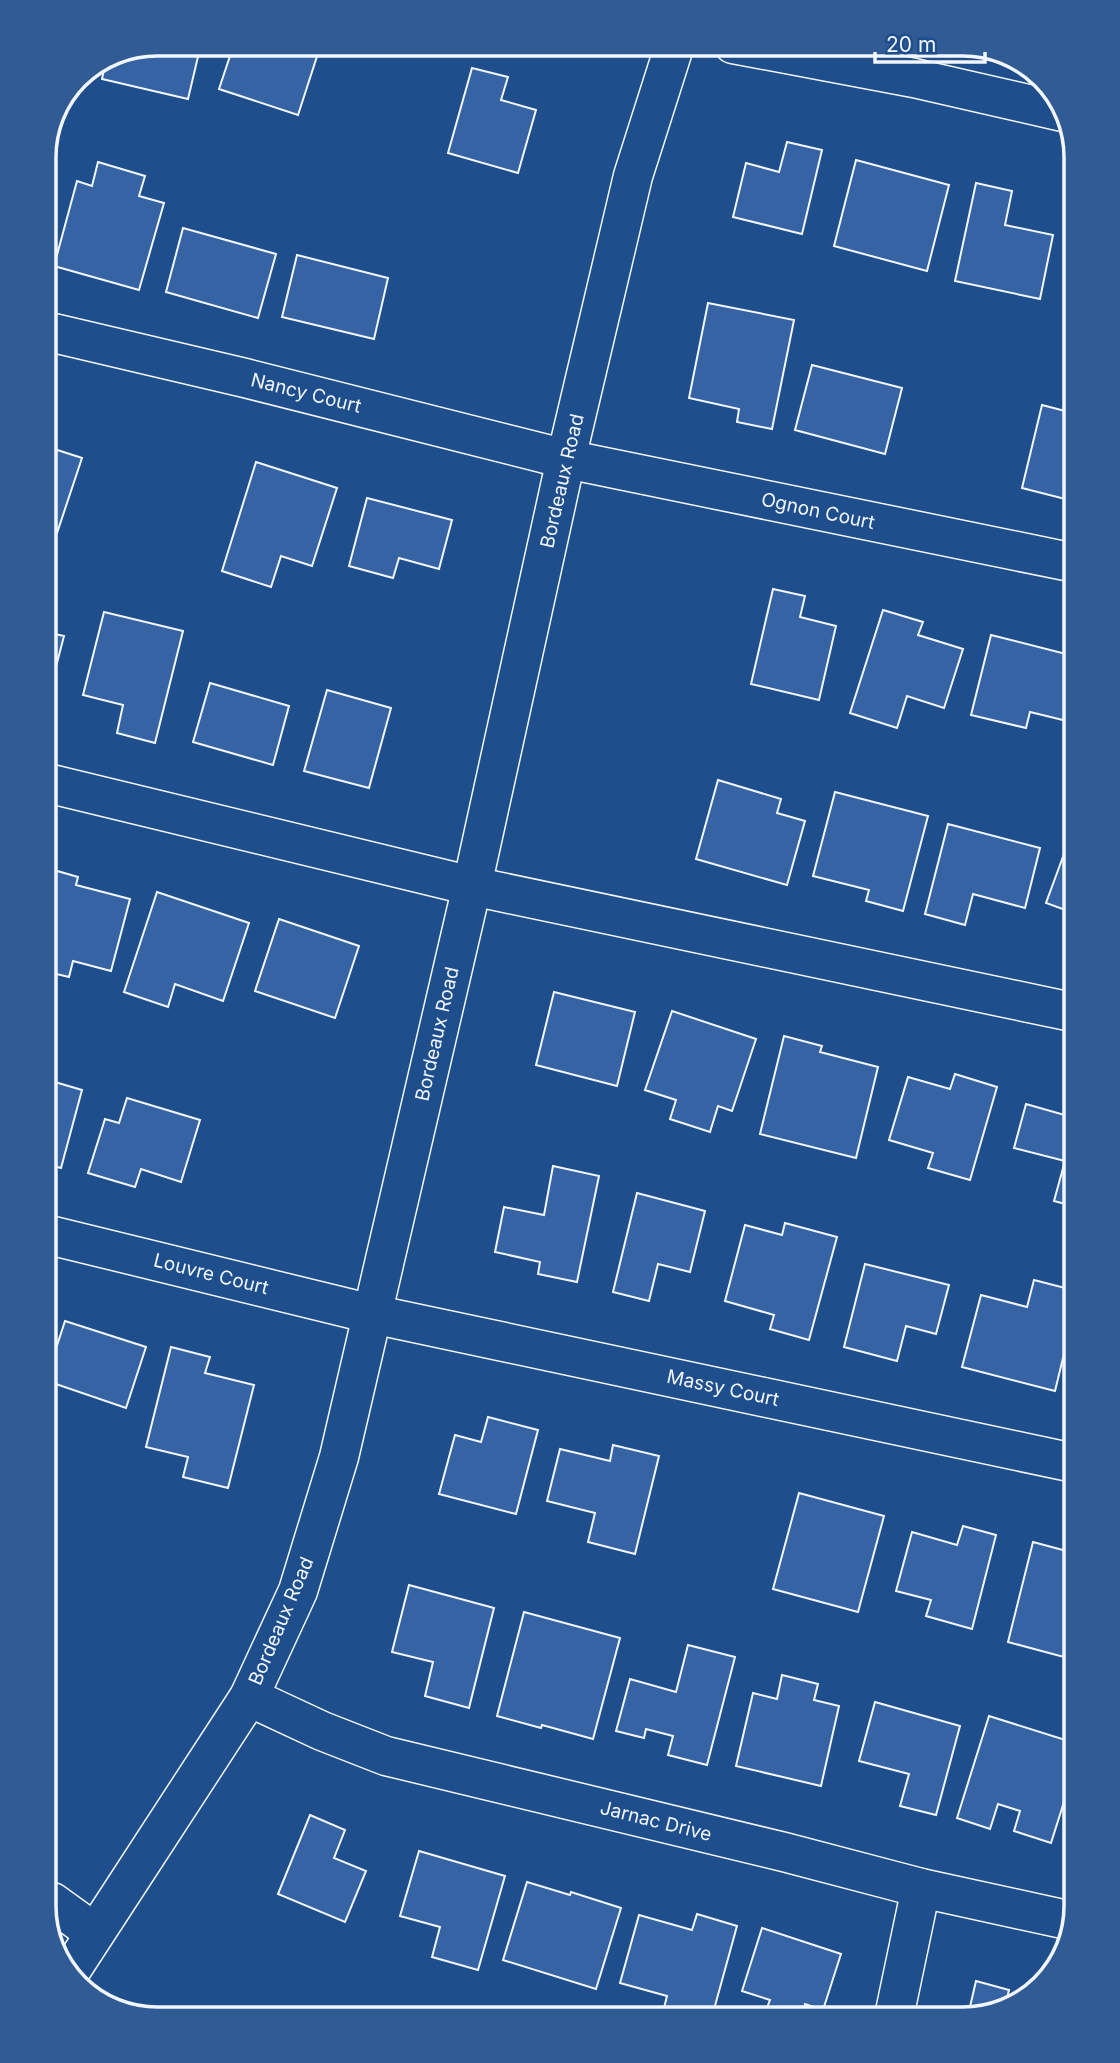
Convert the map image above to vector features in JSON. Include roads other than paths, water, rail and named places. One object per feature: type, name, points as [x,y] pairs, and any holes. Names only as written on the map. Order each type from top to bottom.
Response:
[{"type":"street","name":"Bordeaux Road","points":[[75,1965],[249,1698],[298,1591],[339,1457],[472,886],[566,459],[634,176],[671,56]]},
{"type":"street","points":[[795,56],[1052,109]]},
{"type":"street","name":"Nancy Court","points":[[56,334],[566,459]]},
{"type":"street","name":"Ognon Court","points":[[566,459],[1064,561]]},
{"type":"street","points":[[56,785],[472,886],[1064,1010]]},
{"type":"street","name":"Louvre Court","points":[[56,1237],[372,1314]]},
{"type":"street","name":"Massy Court","points":[[372,1314],[1064,1461]]},
{"type":"street","name":"Jarnac Drive","points":[[249,1698],[386,1756],[771,1849],[920,1888],[1063,1920]]},
{"type":"street","points":[[896,2007],[920,1888]]},
{"type":"street","points":[[56,1905],[95,1933]]}]
